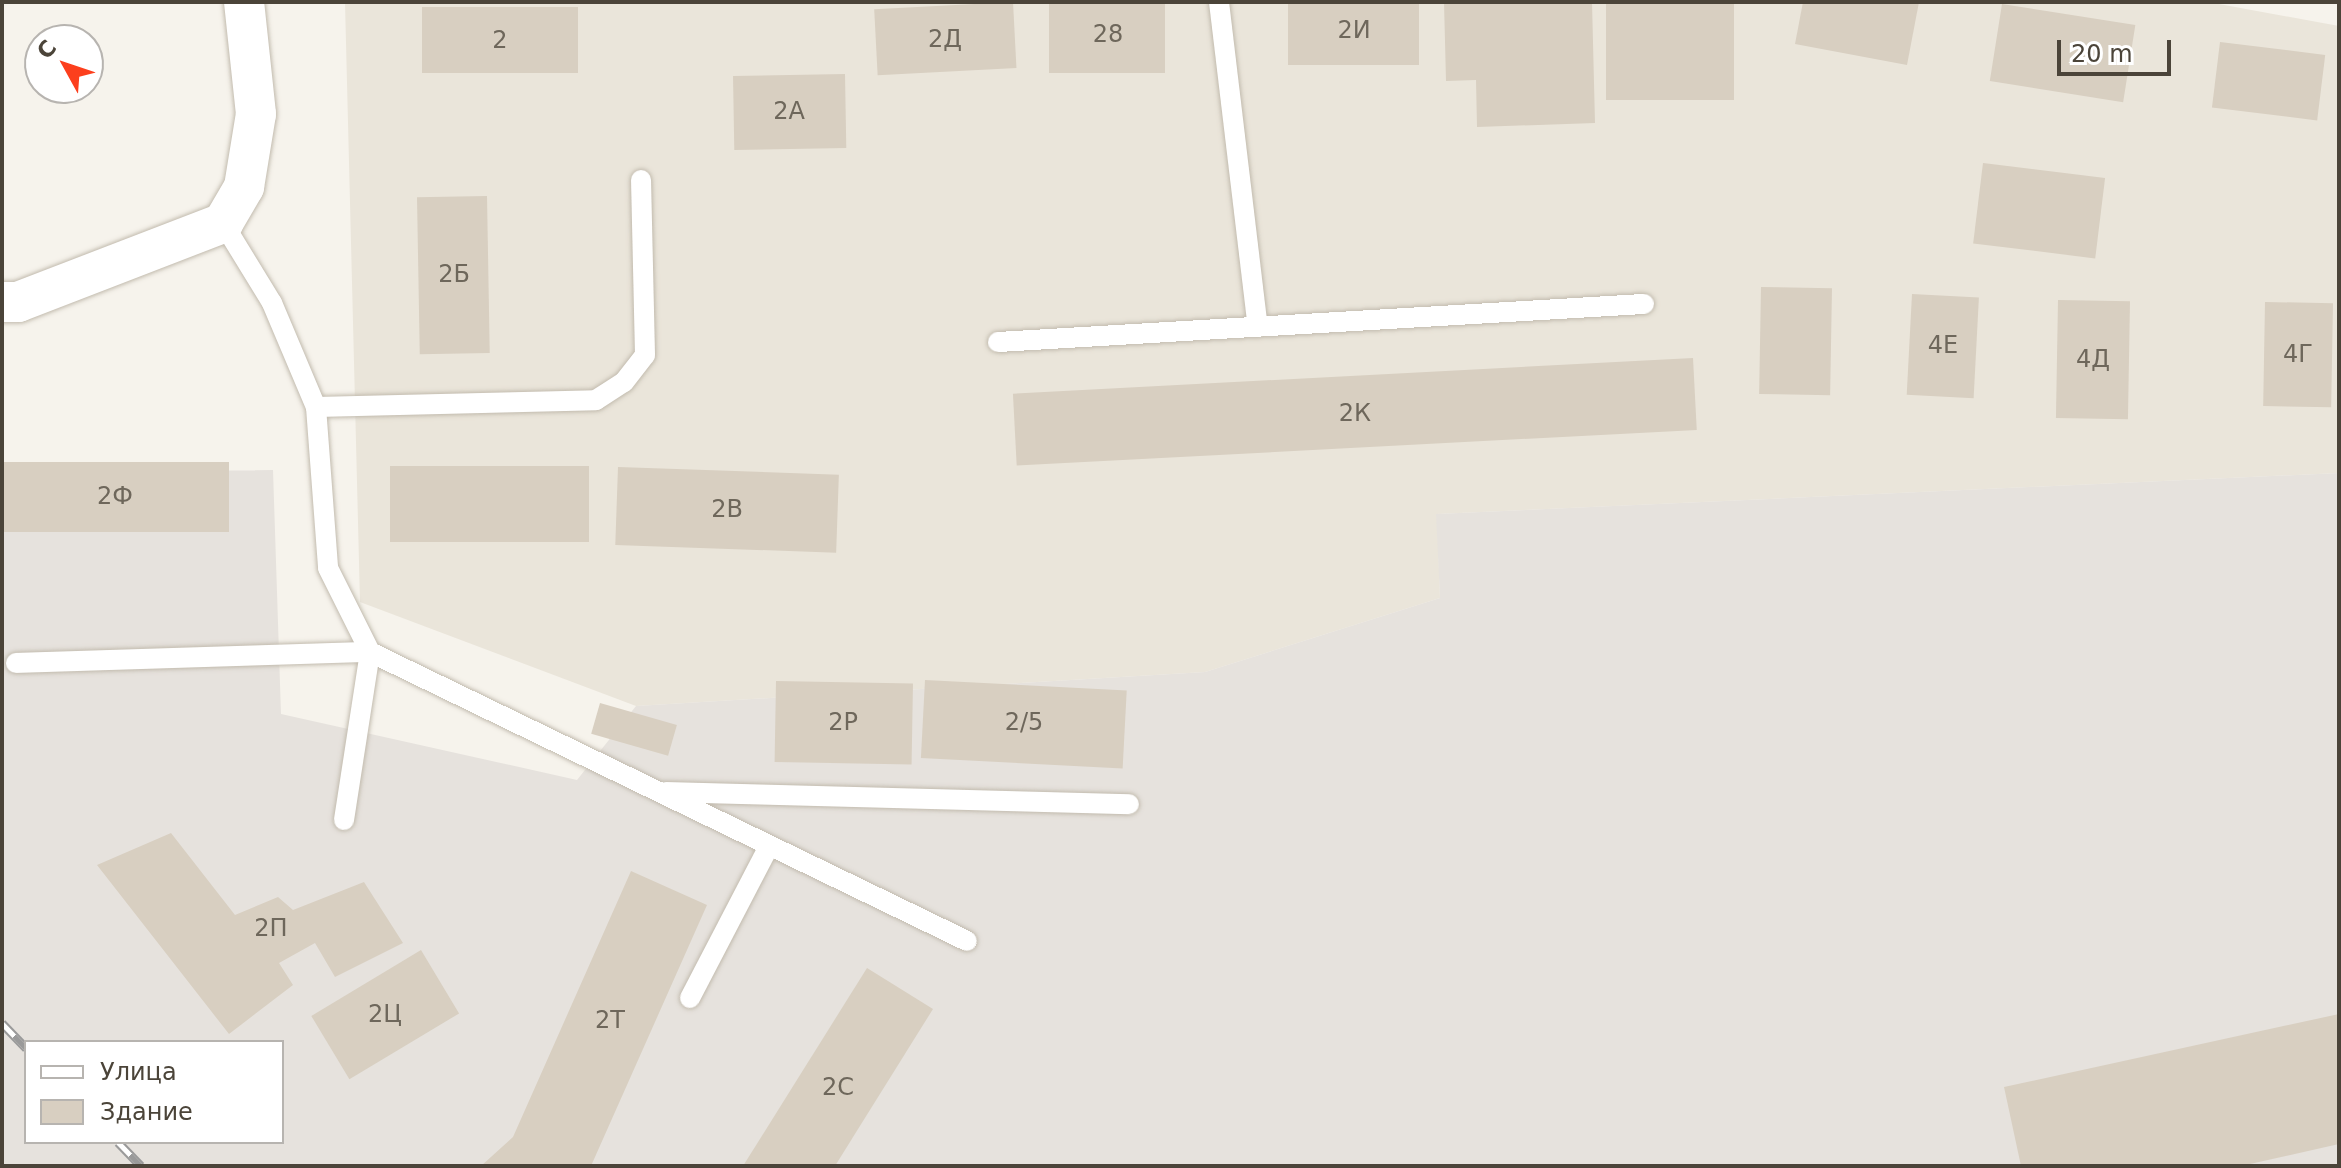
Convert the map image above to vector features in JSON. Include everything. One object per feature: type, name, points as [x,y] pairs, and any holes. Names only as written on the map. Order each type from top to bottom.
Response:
[{"type":"street","points":[[2,302],[18,302],[223,223],[244,187],[256,114],[244,2]]},
{"type":"lane","points":[[1219,2],[1258,327]]},
{"type":"lane","points":[[316,407],[596,400],[624,382],[645,355],[641,180]]},
{"type":"lane","points":[[223,223],[272,303],[316,407],[328,568],[370,652],[344,820]]},
{"type":"lane","points":[[998,342],[1644,304]]},
{"type":"lane","points":[[16,663],[370,652],[967,941]]},
{"type":"lane","points":[[658,792],[1129,804]]},
{"type":"lane","points":[[690,998],[769,846]]},
{"type":"shaded area","points":[[2208,2],[2339,26],[2339,473],[1437,514],[1440,598],[1205,672],[636,706],[360,602],[345,3]]},
{"type":"shaded area","points":[[273,470],[281,714],[577,780],[636,706],[1205,672],[1440,598],[1436,514],[2339,473],[2339,1166],[2,1166],[2,473]]},
{"type":"building","points":[[1013,2],[1016,68],[878,75],[874,9]]},
{"type":"building","points":[[1049,2],[1165,2],[1165,73],[1049,73]]},
{"type":"building","points":[[1288,2],[1419,2],[1419,65],[1288,65]]},
{"type":"building","points":[[1444,2],[1592,2],[1595,123],[1477,127],[1476,80],[1446,81]]},
{"type":"building","points":[[1606,2],[1734,2],[1734,100],[1606,100]]},
{"type":"building","points":[[1803,2],[1919,2],[1907,65],[1795,44]]},
{"type":"building","points":[[2002,4],[2135,25],[2123,102],[1990,81]]},
{"type":"building","points":[[422,7],[578,7],[578,73],[422,73]]},
{"type":"building","points":[[2220,42],[2325,55],[2317,120],[2212,108]]},
{"type":"building","points":[[845,74],[846,148],[734,150],[733,76]]},
{"type":"building","points":[[1983,163],[2105,178],[2095,258],[1973,243]]},
{"type":"building","points":[[487,196],[490,353],[420,354],[417,197]]},
{"type":"building","points":[[1761,287],[1832,288],[1830,395],[1759,394]]},
{"type":"building","points":[[1912,294],[1979,298],[1974,398],[1907,395]]},
{"type":"building","points":[[2058,300],[2130,301],[2128,419],[2056,418]]},
{"type":"building","points":[[2265,302],[2333,303],[2331,407],[2263,406]]},
{"type":"building","points":[[1693,358],[1697,430],[1017,466],[1013,394]]},
{"type":"building","points":[[2,462],[229,462],[229,532],[2,532]]},
{"type":"building","points":[[390,466],[589,466],[589,542],[390,542]]},
{"type":"building","points":[[618,467],[839,475],[836,553],[615,545]]},
{"type":"building","points":[[925,680],[1127,691],[1123,768],[921,758]]},
{"type":"building","points":[[776,681],[913,683],[912,764],[775,762]]},
{"type":"building","points":[[600,703],[677,725],[668,756],[591,734]]},
{"type":"building","points":[[171,833],[235,915],[278,897],[293,910],[364,882],[403,943],[335,977],[315,943],[279,963],[293,985],[229,1034],[97,865]]},
{"type":"building","points":[[631,871],[707,905],[591,1166],[481,1166],[513,1137]]},
{"type":"building","points":[[421,950],[459,1013],[349,1079],[311,1016]]},
{"type":"building","points":[[867,968],[933,1009],[835,1166],[743,1166]]},
{"type":"building","points":[[2339,1014],[2339,1144],[2241,1166],[2021,1166],[2004,1087]]},
{"type":"railway","points":[[2,1023],[24,1046]]},
{"type":"railway","points":[[120,1144],[141,1166]]}]
